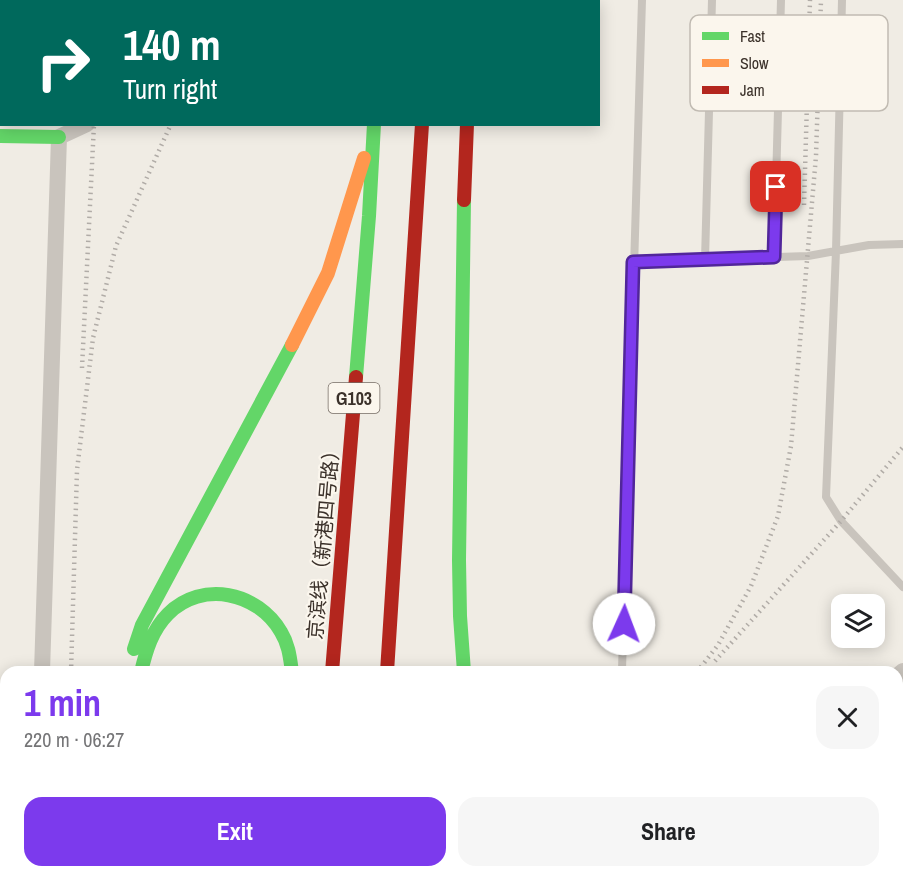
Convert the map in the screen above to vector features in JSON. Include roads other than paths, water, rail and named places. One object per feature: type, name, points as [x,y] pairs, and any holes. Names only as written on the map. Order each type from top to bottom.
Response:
[{"type":"main road","points":[[131,666],[142,625],[268,394],[328,273],[373,126]]},
{"type":"main road","name":"京滨线（新港四号路）","points":[[332,666],[368,228],[374,126]]},
{"type":"main road","name":"G103","points":[[387,666],[422,126]]},
{"type":"main road","points":[[464,666],[460,606],[463,247],[467,126]]},
{"type":"main road","points":[[0,136],[59,137]]},
{"type":"main road","points":[[143,666],[151,637],[162,620],[190,598],[213,593],[234,595],[251,602],[268,614],[288,643],[293,666]]},
{"type":"street","points":[[42,666],[59,137],[83,126]]},
{"type":"lane","points":[[622,666],[642,0]]},
{"type":"lane","points":[[712,0],[712,15]]},
{"type":"lane","points":[[781,0],[781,15]]},
{"type":"lane","points":[[842,0],[842,15]]},
{"type":"lane","points":[[705,260],[709,111]]},
{"type":"lane","points":[[774,257],[778,111]]},
{"type":"lane","points":[[839,111],[826,497],[841,521],[903,587]]},
{"type":"lane","points":[[633,262],[808,256],[869,244],[903,244]]},
{"type":"railway","points":[[810,0],[810,15]]},
{"type":"railway","points":[[821,0],[821,15]]},
{"type":"railway","points":[[804,205],[807,111]]},
{"type":"railway","points":[[702,666],[718,645],[751,586],[778,516],[791,446],[816,156],[817,111]]},
{"type":"railway","points":[[82,368],[94,126]]},
{"type":"railway","points":[[71,666],[77,470],[93,338],[116,246],[170,126]]},
{"type":"railway","points":[[715,661],[841,521],[903,447]]}]
